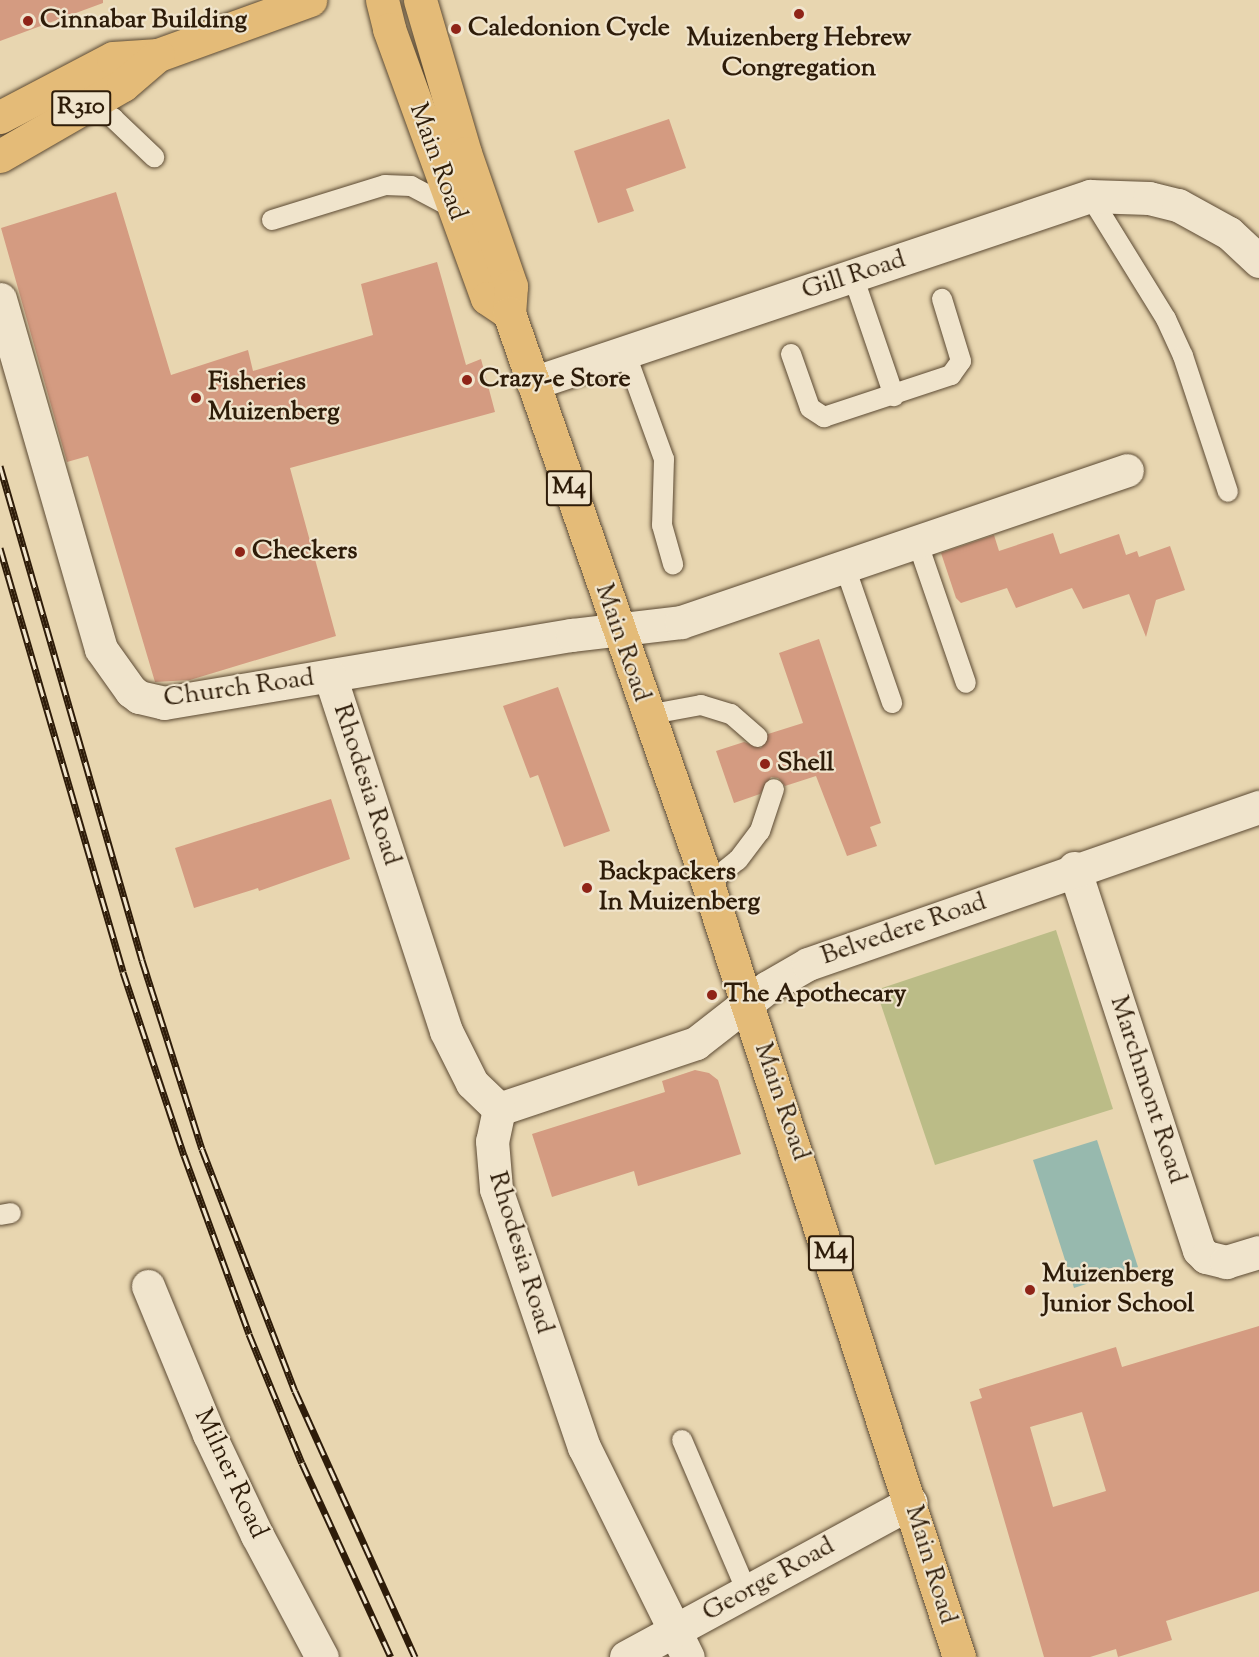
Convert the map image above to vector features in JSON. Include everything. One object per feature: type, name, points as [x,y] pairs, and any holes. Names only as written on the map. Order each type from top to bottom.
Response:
[{"type":"main road","name":"R310","points":[[0,117],[113,58],[158,55],[310,0]]},
{"type":"main road","name":"Main Road","points":[[382,0],[389,29],[487,298],[509,314]]},
{"type":"main road","name":"Main Road","points":[[420,0],[465,153],[511,286],[509,314],[647,715],[708,884],[911,1502],[959,1657]]},
{"type":"main road","name":"R310","points":[[0,156],[123,85],[158,55]]},
{"type":"street","name":"Gill Road","points":[[532,383],[1090,196],[1149,198],[1178,205],[1229,233],[1259,261]]},
{"type":"street","name":"Church Road","points":[[0,299],[102,649],[118,678],[139,698],[164,703],[618,628],[681,622],[1127,470]]},
{"type":"street","name":"Rhodesia Road","points":[[330,676],[446,1031],[472,1083],[499,1109],[492,1141],[496,1189],[584,1447],[681,1645]]},
{"type":"street","name":"Belvedere Road","points":[[499,1109],[676,1052],[711,1034],[768,987],[808,964],[914,929],[1074,868],[1259,807]]},
{"type":"street","name":"Marchmont Road","points":[[1074,868],[1199,1250],[1206,1257],[1226,1262],[1259,1252]]},
{"type":"street","name":"Milner Road","points":[[148,1286],[209,1434],[322,1657]]},
{"type":"street","name":"George Road","points":[[626,1657],[681,1645],[747,1592],[911,1502]]},
{"type":"lane","points":[[88,104],[113,118],[154,157]]},
{"type":"lane","points":[[272,220],[385,185],[411,186],[453,208]]},
{"type":"lane","points":[[1090,196],[1166,319],[1183,356],[1228,492]]},
{"type":"lane","points":[[853,276],[894,396]]},
{"type":"lane","points":[[791,354],[810,408],[819,415],[829,417],[894,396],[951,375],[960,367],[960,352],[942,299]]},
{"type":"lane","points":[[625,352],[664,459],[662,525],[673,564]]},
{"type":"lane","points":[[917,542],[966,683]]},
{"type":"lane","points":[[844,567],[892,704]]},
{"type":"lane","points":[[647,715],[701,705],[730,714],[757,737]]},
{"type":"lane","points":[[708,884],[738,860],[760,831],[774,789]]},
{"type":"lane","points":[[682,1440],[747,1592]]},
{"type":"green space","points":[[1056,930],[1113,1109],[935,1165],[876,990]]},
{"type":"water","points":[[1097,1140],[1138,1267],[1074,1288],[1033,1160]]},
{"type":"building","name":"Cinnabar Building","points":[[0,0],[103,0],[103,3],[0,41]]},
{"type":"building","points":[[669,119],[686,168],[626,189],[634,211],[598,223],[574,151]]},
{"type":"building","points":[[116,192],[171,375],[248,350],[253,371],[373,335],[361,284],[437,262],[466,365],[481,359],[495,412],[290,468],[336,636],[190,680],[155,682],[88,456],[67,462],[1,228]]},
{"type":"building","points":[[1053,533],[1060,554],[1119,534],[1126,555],[1137,551],[1139,557],[1170,546],[1185,590],[1156,600],[1146,637],[1129,594],[1083,609],[1072,588],[1016,608],[1007,588],[961,603],[956,598],[941,553],[994,535],[999,551]]},
{"type":"building","points":[[819,639],[881,823],[870,827],[877,846],[847,856],[816,776],[785,786],[778,778],[771,777],[760,794],[734,803],[716,751],[744,742],[761,748],[768,734],[803,723],[779,653]]},
{"type":"building","points":[[558,687],[610,831],[564,847],[538,775],[530,778],[503,706]]},
{"type":"building","points":[[331,799],[350,859],[259,891],[258,888],[194,908],[175,848]]},
{"type":"building","points":[[695,1070],[709,1073],[718,1080],[741,1154],[638,1186],[634,1171],[552,1197],[532,1134],[665,1092],[662,1081]]},
{"type":"building","points":[[1259,1326],[1259,1591],[1166,1621],[1172,1640],[1118,1657],[1116,1649],[1090,1657],[1044,1657],[970,1402],[982,1398],[979,1389],[1116,1347],[1122,1367]],"holes":[[[1082,1412],[1106,1491],[1053,1507],[1030,1427]]]},
{"type":"railway","points":[[0,466],[142,960],[202,1149],[295,1391],[415,1657]]},
{"type":"railway","points":[[0,548],[123,972],[184,1155],[249,1334],[302,1463],[391,1657]]},
{"type":"place","name":"Muizenberg Hebrew Congregation","points":[[799,14]]},
{"type":"place","name":"Cinnabar Building","points":[[28,21]]},
{"type":"place","name":"Caledonion Cycle","points":[[456,29]]},
{"type":"place","name":"Crazy-e Store","points":[[467,380]]},
{"type":"place","name":"Fisheries Muizenberg","points":[[196,398]]},
{"type":"place","name":"Checkers","points":[[240,552]]},
{"type":"place","name":"Shell","points":[[765,764]]},
{"type":"place","name":"Backpackers In Muizenberg","points":[[587,888]]},
{"type":"place","name":"The Apothecary","points":[[712,995]]},
{"type":"place","name":"Muizenberg Junior School","points":[[1030,1290]]}]
